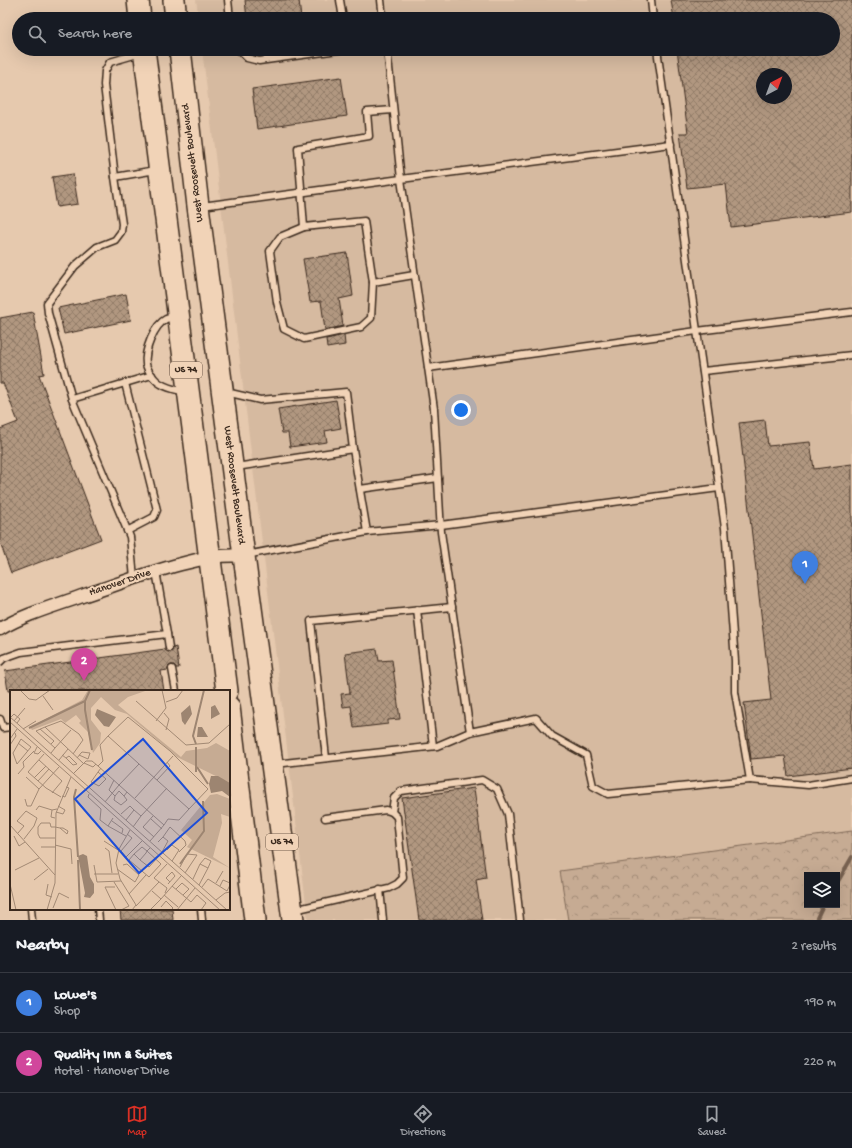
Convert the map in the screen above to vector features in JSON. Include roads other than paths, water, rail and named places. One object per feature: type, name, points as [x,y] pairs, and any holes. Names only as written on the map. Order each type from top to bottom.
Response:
[{"type":"highway","points":[[138,0],[139,12]]},
{"type":"highway","points":[[174,0],[175,12]]},
{"type":"highway","name":"US 74","points":[[145,56],[227,690]]},
{"type":"highway","name":"West Roosevelt Boulevard","points":[[181,56],[222,392],[271,764],[293,915]]},
{"type":"highway","points":[[230,718],[239,813],[255,920]]},
{"type":"street","name":"Hanover Drive","points":[[0,629],[23,618],[156,571],[227,554],[244,556]]},
{"type":"lane","points":[[228,0],[229,12]]},
{"type":"lane","points":[[340,0],[342,12]]},
{"type":"lane","points":[[381,0],[382,12]]},
{"type":"lane","points":[[651,0],[652,12]]},
{"type":"lane","points":[[127,56],[110,62],[105,71],[104,85],[122,224],[121,232],[114,240],[97,247],[75,266],[47,303],[48,313],[72,400],[130,537],[134,578]]},
{"type":"lane","points":[[245,56],[247,58],[259,61],[295,56]]},
{"type":"lane","points":[[388,56],[400,179],[434,409],[441,525],[470,732]]},
{"type":"lane","points":[[658,56],[725,528],[734,654],[735,692],[750,780]]},
{"type":"lane","points":[[304,227],[300,193],[298,148],[369,136],[367,112],[393,110]]},
{"type":"lane","points":[[198,206],[670,144]]},
{"type":"lane","points":[[115,177],[159,169]]},
{"type":"lane","points":[[364,221],[373,282],[371,318],[361,327],[304,338],[284,329],[277,302],[270,251],[280,237],[304,227],[364,221]]},
{"type":"lane","points":[[373,282],[414,275]]},
{"type":"lane","points":[[428,368],[697,331],[852,312]]},
{"type":"lane","points":[[179,316],[166,320],[158,326],[147,350],[146,364],[152,375],[160,384],[189,393]]},
{"type":"lane","points":[[703,371],[852,355]]},
{"type":"lane","points":[[72,400],[152,375]]},
{"type":"lane","points":[[125,383],[157,510],[154,517],[127,531]]},
{"type":"lane","points":[[222,392],[260,400],[346,392],[353,449],[367,532]]},
{"type":"lane","points":[[232,468],[353,449]]},
{"type":"lane","points":[[360,489],[438,478]]},
{"type":"lane","points":[[244,556],[367,532],[441,525],[719,488]]},
{"type":"lane","points":[[156,571],[169,648]]},
{"type":"lane","points":[[326,758],[310,621],[452,607]]},
{"type":"lane","points":[[417,610],[433,746]]},
{"type":"lane","points":[[0,662],[4,658],[20,652],[167,634]]},
{"type":"lane","points":[[172,669],[176,690]]},
{"type":"lane","points":[[271,764],[437,746],[470,732],[536,718],[552,736],[586,755],[593,786],[608,794],[750,780],[808,785],[852,778]]},
{"type":"lane","points":[[0,719],[3,728],[10,727]]},
{"type":"lane","points":[[392,812],[394,798],[401,791],[482,780],[497,789],[508,814],[520,920]]},
{"type":"lane","points":[[293,915],[389,888],[397,884],[403,878],[397,817],[392,812],[386,810],[325,818]]},
{"type":"lane","points":[[380,890],[384,920]]},
{"type":"lane","points":[[31,910],[32,920]]},
{"type":"lane","points":[[98,910],[99,920]]},
{"type":"lane","points":[[201,910],[202,920]]},
{"type":"waterway","points":[[840,878],[852,857]]},
{"type":"waterway","points":[[816,920],[822,908]]},
{"type":"place","name":"Lowe's","points":[[805,584]]},
{"type":"place","name":"Quality Inn & Suites","points":[[84,681]]}]
